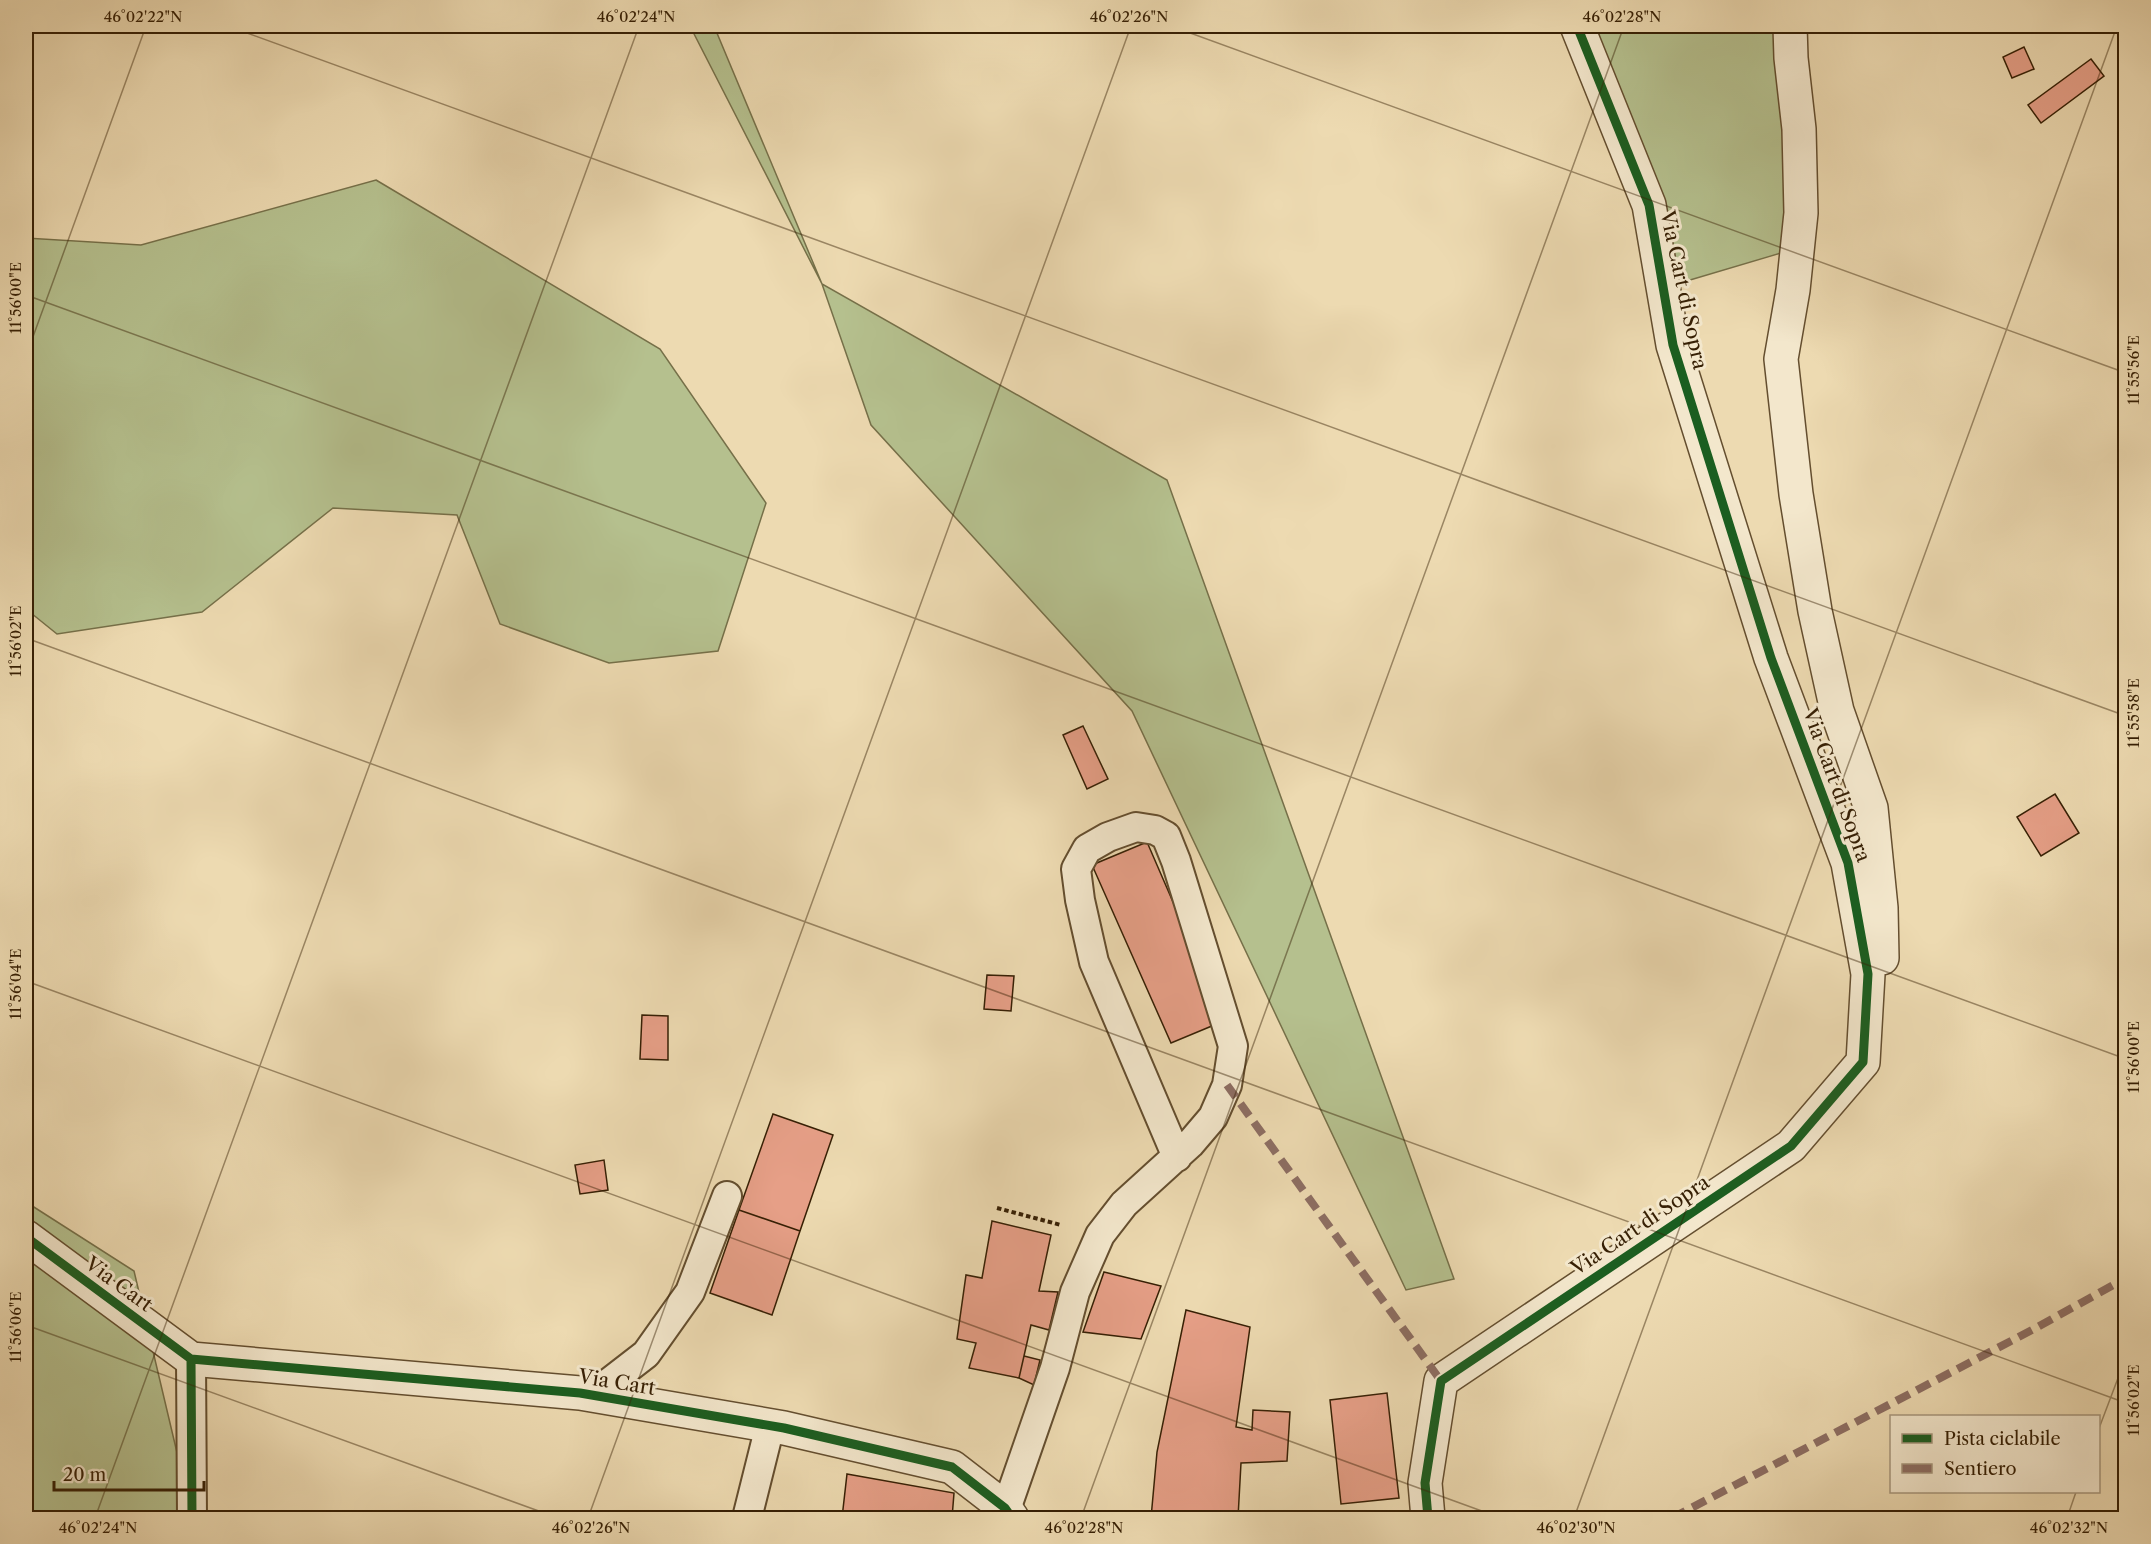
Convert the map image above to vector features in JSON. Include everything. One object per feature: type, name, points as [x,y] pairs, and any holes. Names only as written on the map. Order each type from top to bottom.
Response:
[{"type":"street","name":"Via Cart di Sopra","points":[[1428,1518],[1425,1483],[1440,1381],[1791,1146],[1863,1062],[1868,974],[1848,863],[1771,658],[1673,345],[1648,205],[1577,26]]},
{"type":"street","points":[[1790,26],[1799,129],[1801,213],[1793,290],[1781,359],[1796,494],[1815,611],[1837,711],[1871,808],[1881,908],[1883,995],[1863,1062]]},
{"type":"street","name":"Via Cart","points":[[26,1237],[191,1359],[593,1395],[770,1426],[951,1467],[1006,1515]]},
{"type":"lane","points":[[1006,1515],[1055,1368],[1076,1292],[1100,1235],[1124,1204],[1177,1157],[1213,1117],[1227,1085],[1233,1046],[1176,861],[1166,836],[1155,830],[1136,827],[1108,837],[1087,849],[1076,869],[1080,900],[1094,962],[1177,1157]]},
{"type":"lane","points":[[593,1395],[646,1354],[690,1292],[727,1196]]},
{"type":"lane","points":[[191,1359],[192,1518]]},
{"type":"lane","points":[[747,1518],[770,1426]]},
{"type":"path","points":[[997,1208],[1100,1235]]},
{"type":"green space","points":[[690,26],[714,26],[822,284]]},
{"type":"green space","points":[[1577,26],[1790,26],[1798,248],[1663,288]]},
{"type":"green space","points":[[376,180],[660,349],[766,503],[718,651],[609,663],[500,624],[457,515],[333,508],[202,612],[57,634],[26,609],[26,238],[141,245]]},
{"type":"green space","points":[[822,284],[1167,480],[1454,1279],[1406,1290],[1132,711],[871,425]]},
{"type":"green space","points":[[26,1202],[134,1271],[192,1516],[181,1518],[26,1518]]},
{"type":"building","points":[[2024,47],[2034,69],[2012,78],[2003,57]]},
{"type":"building","points":[[2091,59],[2104,76],[2041,123],[2028,105]]},
{"type":"building","points":[[1083,726],[1108,779],[1087,789],[1063,735]]},
{"type":"building","points":[[2055,794],[2079,833],[2041,856],[2017,817]]},
{"type":"building","points":[[1147,842],[1196,955],[1219,1023],[1171,1043],[1092,865]]},
{"type":"building","points":[[987,975],[1014,976],[1011,1011],[984,1009]]},
{"type":"building","points":[[642,1015],[668,1016],[668,1060],[640,1059]]},
{"type":"building","points":[[773,1114],[833,1135],[800,1231],[739,1210]]},
{"type":"building","points":[[604,1160],[608,1190],[580,1194],[575,1165]]},
{"type":"building","points":[[739,1210],[800,1231],[772,1315],[710,1293]]},
{"type":"building","points":[[992,1221],[1051,1235],[1039,1291],[1058,1292],[1049,1330],[1031,1325],[1019,1378],[969,1368],[976,1343],[957,1339],[966,1275],[982,1278]]},
{"type":"building","points":[[1104,1272],[1161,1286],[1141,1339],[1083,1332]]},
{"type":"building","points":[[1186,1310],[1250,1327],[1236,1427],[1252,1430],[1253,1410],[1290,1412],[1287,1461],[1241,1463],[1238,1518],[1151,1518],[1157,1452]]},
{"type":"building","points":[[1024,1356],[1040,1360],[1034,1385],[1019,1378]]},
{"type":"building","points":[[1387,1393],[1399,1498],[1341,1504],[1330,1400]]},
{"type":"building","points":[[847,1474],[954,1493],[952,1518],[842,1518]]},
{"type":"marked path","points":[[1227,1085],[1441,1381]]},
{"type":"marked path","points":[[1672,1518],[2032,1330],[2126,1278]]},
{"type":"cycle path","points":[[1428,1518],[1425,1483],[1441,1381],[1791,1146],[1863,1062],[1868,974],[1848,863],[1771,658],[1673,345],[1649,205],[1577,26]]},
{"type":"cycle path","points":[[26,1237],[191,1359],[580,1393],[784,1428],[952,1467],[1005,1508],[1012,1518]]},
{"type":"cycle path","points":[[191,1359],[192,1518]]}]
